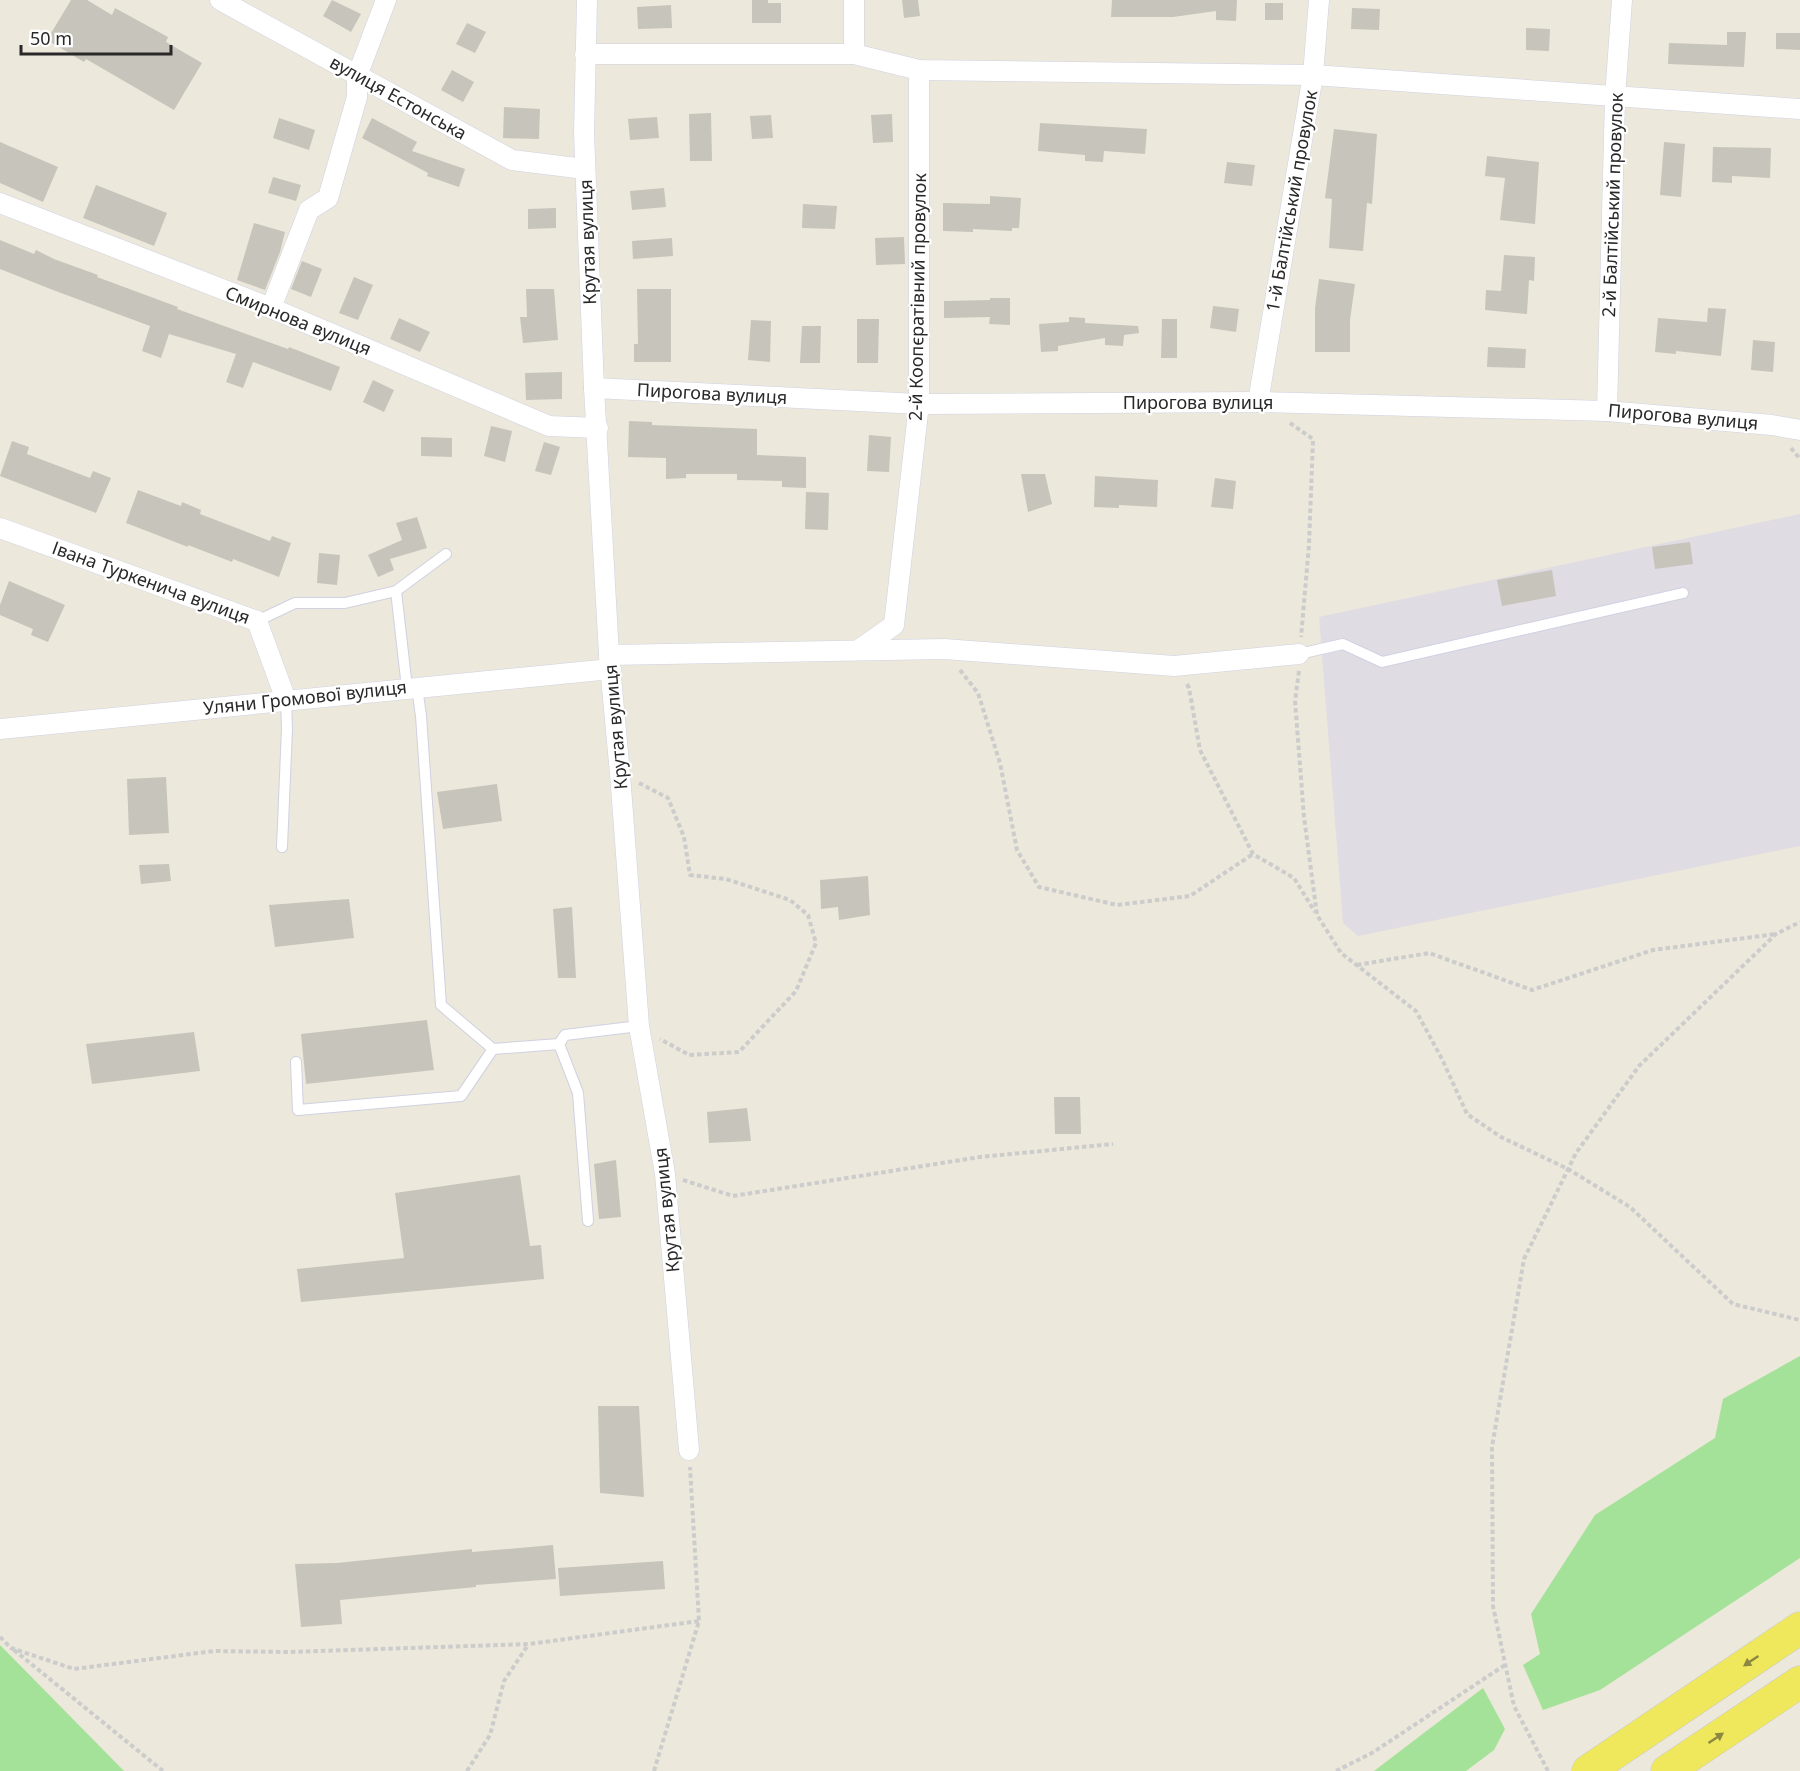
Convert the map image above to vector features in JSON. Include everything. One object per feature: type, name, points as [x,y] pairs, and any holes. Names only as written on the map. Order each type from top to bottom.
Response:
[{"type":"main road","points":[[1588,1771],[1800,1628]]},
{"type":"main road","points":[[1667,1771],[1800,1682]]},
{"type":"street","name":"вулиця Естонська","points":[[220,0],[512,160],[585,169]]},
{"type":"street","points":[[271,308],[309,210],[328,198],[357,97],[357,75],[386,0]]},
{"type":"street","name":"Крутая вулиця","points":[[586,0],[585,169],[594,388],[610,662],[639,1026],[665,1174],[689,1450]]},
{"type":"street","points":[[854,0],[855,54]]},
{"type":"street","name":"1-й Балтійський провулок","points":[[1258,402],[1313,75],[1319,0]]},
{"type":"street","name":"2-й Балтійський провулок","points":[[1607,411],[1615,97],[1622,0]]},
{"type":"street","points":[[585,54],[855,54],[919,70],[1313,75],[1800,109]]},
{"type":"street","name":"2-й Коопєратівний провулок","points":[[860,649],[894,625],[919,404],[919,70]]},
{"type":"street","name":"Смирнова вулиця","points":[[0,203],[271,308],[549,426],[598,428]]},
{"type":"street","name":"Пирогова вулиця","points":[[594,388],[919,404],[1258,402],[1607,411],[1772,425],[1800,430]]},
{"type":"street","name":"Івана Туркенича вулиця","points":[[0,528],[257,621],[286,700]]},
{"type":"street","name":"Уляни Громової вулиця","points":[[0,729],[412,688],[610,662],[860,649],[944,649],[1174,666],[1299,654]]},
{"type":"lane","points":[[257,621],[295,603],[345,603],[396,591],[446,554]]},
{"type":"lane","points":[[396,591],[412,688],[421,716],[441,1005],[493,1049],[559,1044]]},
{"type":"lane","points":[[1299,654],[1343,644],[1382,662],[1683,593]]},
{"type":"lane","points":[[282,847],[286,700]]},
{"type":"lane","points":[[559,1044],[564,1035],[639,1026]]},
{"type":"lane","points":[[559,1044],[578,1093],[588,1221]]},
{"type":"lane","points":[[296,1062],[298,1110],[461,1096],[493,1049]]},
{"type":"path","points":[[1258,402],[1313,439],[1309,545],[1299,654],[1300,667],[1294,701],[1304,817],[1317,915]]},
{"type":"path","points":[[944,649],[978,693],[1000,763],[1017,850],[1039,887],[1117,905],[1190,896],[1253,854]]},
{"type":"path","points":[[1174,666],[1189,688],[1200,750],[1253,854],[1294,878],[1341,953],[1416,1011],[1442,1059],[1467,1114],[1501,1137],[1568,1169],[1630,1207],[1733,1304],[1800,1320]]},
{"type":"path","points":[[620,774],[668,798],[684,837],[690,875],[726,879],[790,900],[808,915],[816,943],[796,991],[739,1052],[689,1055],[639,1026]]},
{"type":"path","points":[[1548,1771],[1514,1707],[1493,1606],[1492,1447],[1524,1258],[1576,1153],[1639,1066],[1776,934],[1800,922]]},
{"type":"path","points":[[1356,965],[1429,952],[1532,990],[1653,950],[1776,934]]},
{"type":"path","points":[[665,1174],[733,1196],[980,1157],[1113,1144]]},
{"type":"path","points":[[654,1771],[699,1621],[689,1450]]},
{"type":"path","points":[[11,1648],[74,1669],[214,1651],[289,1652],[529,1644],[699,1621]]},
{"type":"path","points":[[0,1637],[163,1771]]},
{"type":"path","points":[[467,1771],[490,1735],[504,1681],[529,1644]]},
{"type":"path","points":[[1336,1771],[1372,1753],[1505,1665]]},
{"type":"shaded area","points":[[1800,514],[1800,846],[1358,936],[1343,923],[1319,617]]},
{"type":"green space","points":[[1800,1356],[1800,1558],[1600,1690],[1543,1710],[1523,1665],[1540,1654],[1531,1614],[1595,1515],[1715,1438],[1723,1399]]},
{"type":"green space","points":[[0,1645],[124,1771],[0,1771]]},
{"type":"green space","points":[[1483,1688],[1505,1729],[1494,1750],[1466,1771],[1374,1771]]},
{"type":"building","points":[[71,0],[87,0],[112,15],[115,8],[168,37],[166,42],[202,63],[174,110],[86,59],[84,62],[47,40]]},
{"type":"building","points":[[332,0],[361,14],[351,32],[323,16]]},
{"type":"building","points":[[752,0],[781,3],[781,23],[752,23]]},
{"type":"building","points":[[902,0],[918,0],[920,16],[904,18]]},
{"type":"building","points":[[1112,0],[1237,0],[1236,21],[1216,20],[1216,11],[1173,17],[1111,17]]},
{"type":"building","points":[[1265,3],[1283,3],[1283,20],[1265,20]]},
{"type":"building","points":[[671,5],[672,28],[638,29],[637,7]]},
{"type":"building","points":[[1352,8],[1380,9],[1379,30],[1351,29]]},
{"type":"building","points":[[467,23],[486,32],[475,53],[456,44]]},
{"type":"building","points":[[1526,28],[1550,29],[1549,51],[1526,50]]},
{"type":"building","points":[[1727,32],[1746,32],[1744,67],[1668,64],[1669,43],[1727,45]]},
{"type":"building","points":[[1776,33],[1800,33],[1800,50],[1776,49]]},
{"type":"building","points":[[452,70],[474,82],[463,102],[441,90]]},
{"type":"building","points":[[504,107],[540,109],[539,139],[503,138]]},
{"type":"building","points":[[711,113],[712,161],[690,161],[689,114]]},
{"type":"building","points":[[892,114],[893,142],[873,143],[871,115]]},
{"type":"building","points":[[771,115],[773,138],[752,139],[750,116]]},
{"type":"building","points":[[657,117],[659,138],[630,140],[628,119]]},
{"type":"building","points":[[279,118],[315,130],[309,150],[273,138]]},
{"type":"building","points":[[372,118],[417,142],[412,151],[465,169],[459,187],[427,176],[428,173],[362,138]]},
{"type":"building","points":[[1040,123],[1147,129],[1145,154],[1104,151],[1103,162],[1085,161],[1085,155],[1038,151]]},
{"type":"building","points":[[1334,129],[1377,134],[1372,204],[1367,203],[1363,251],[1329,248],[1332,199],[1325,198]]},
{"type":"building","points":[[0,142],[58,167],[43,202],[0,183]]},
{"type":"building","points":[[1664,142],[1685,144],[1681,197],[1660,195]]},
{"type":"building","points":[[1713,147],[1771,148],[1770,178],[1732,176],[1732,183],[1712,182]]},
{"type":"building","points":[[1487,156],[1539,162],[1535,224],[1500,220],[1505,178],[1485,176]]},
{"type":"building","points":[[1227,162],[1255,165],[1252,186],[1224,183]]},
{"type":"building","points":[[273,177],[301,185],[296,201],[268,193]]},
{"type":"building","points":[[96,185],[167,213],[154,246],[83,218]]},
{"type":"building","points":[[664,188],[666,207],[632,210],[630,191]]},
{"type":"building","points":[[990,196],[1021,198],[1019,228],[1012,228],[1012,231],[973,229],[973,232],[943,231],[943,203],[990,204]]},
{"type":"building","points":[[803,204],[837,206],[835,229],[802,228]]},
{"type":"building","points":[[556,208],[556,228],[528,229],[528,209]]},
{"type":"building","points":[[254,223],[285,232],[265,290],[237,280]]},
{"type":"building","points":[[904,237],[905,264],[876,265],[875,238]]},
{"type":"building","points":[[672,238],[673,256],[633,259],[632,241]]},
{"type":"building","points":[[0,240],[34,254],[36,250],[98,275],[97,277],[178,307],[177,309],[340,367],[331,391],[253,362],[243,388],[226,382],[236,354],[169,334],[161,358],[142,351],[150,326],[0,269]]},
{"type":"building","points":[[1504,255],[1535,257],[1534,281],[1529,280],[1527,314],[1485,310],[1486,290],[1501,291]]},
{"type":"building","points":[[302,261],[322,269],[311,297],[291,289]]},
{"type":"building","points":[[354,277],[373,285],[358,320],[339,313]]},
{"type":"building","points":[[1319,279],[1355,284],[1350,320],[1350,352],[1315,352],[1315,308]]},
{"type":"building","points":[[526,289],[554,289],[558,340],[523,343],[520,317],[527,317]]},
{"type":"building","points":[[637,289],[671,289],[671,362],[634,362],[634,344],[638,344]]},
{"type":"building","points":[[990,298],[1010,298],[1010,325],[989,324],[990,317],[944,318],[944,301],[990,300]]},
{"type":"building","points":[[1213,306],[1239,309],[1236,332],[1210,328]]},
{"type":"building","points":[[1708,308],[1726,309],[1721,356],[1676,351],[1676,354],[1655,352],[1658,318],[1707,322]]},
{"type":"building","points":[[1069,317],[1085,318],[1085,323],[1138,326],[1139,333],[1124,335],[1123,346],[1105,345],[1105,338],[1058,346],[1058,351],[1041,352],[1039,324],[1069,322]]},
{"type":"building","points":[[399,318],[430,332],[420,352],[390,339]]},
{"type":"building","points":[[857,319],[879,319],[878,363],[857,363]]},
{"type":"building","points":[[1162,319],[1177,319],[1177,358],[1161,358]]},
{"type":"building","points":[[751,320],[771,321],[770,362],[748,360]]},
{"type":"building","points":[[802,326],[821,326],[820,363],[800,363]]},
{"type":"building","points":[[1753,340],[1775,342],[1773,372],[1751,370]]},
{"type":"building","points":[[1488,347],[1526,349],[1525,368],[1487,367]]},
{"type":"building","points":[[562,372],[562,399],[526,400],[525,373]]},
{"type":"building","points":[[373,380],[394,390],[384,412],[363,402]]},
{"type":"building","points":[[629,421],[652,422],[652,425],[757,429],[757,455],[806,457],[806,488],[782,487],[782,481],[737,480],[737,474],[686,474],[686,478],[666,479],[666,458],[628,457]]},
{"type":"building","points":[[491,426],[512,431],[505,462],[484,456]]},
{"type":"building","points":[[869,435],[891,437],[889,472],[867,471]]},
{"type":"building","points":[[421,437],[452,438],[452,457],[421,456]]},
{"type":"building","points":[[12,441],[29,447],[27,454],[90,478],[93,471],[111,478],[96,513],[0,476]]},
{"type":"building","points":[[544,442],[560,447],[551,475],[535,471]]},
{"type":"building","points":[[1021,474],[1045,474],[1052,504],[1028,512]]},
{"type":"building","points":[[1095,476],[1158,480],[1157,507],[1119,505],[1119,508],[1094,507]]},
{"type":"building","points":[[1215,478],[1236,481],[1233,509],[1211,507]]},
{"type":"building","points":[[138,490],[181,506],[182,502],[201,510],[200,514],[270,541],[272,536],[291,543],[279,577],[233,559],[232,562],[188,545],[188,547],[126,523]]},
{"type":"building","points":[[806,492],[829,493],[828,530],[805,529]]},
{"type":"building","points":[[417,517],[427,548],[390,559],[394,570],[378,577],[368,555],[402,540],[396,523]]},
{"type":"building","points":[[1690,542],[1693,564],[1655,569],[1652,547]]},
{"type":"building","points":[[319,553],[340,555],[337,585],[317,583]]},
{"type":"building","points":[[1552,570],[1556,596],[1502,606],[1497,580]]},
{"type":"building","points":[[9,581],[65,605],[48,642],[31,635],[33,629],[0,615],[0,605]]},
{"type":"building","points":[[166,777],[169,833],[129,835],[127,779]]},
{"type":"building","points":[[497,784],[502,821],[443,829],[437,792]]},
{"type":"building","points":[[169,864],[171,881],[141,884],[139,865]]},
{"type":"building","points":[[868,876],[870,915],[839,920],[838,907],[821,909],[820,880]]},
{"type":"building","points":[[349,899],[354,938],[275,947],[269,905]]},
{"type":"building","points":[[572,907],[576,978],[558,978],[553,909]]},
{"type":"building","points":[[427,1020],[434,1070],[306,1084],[301,1034]]},
{"type":"building","points":[[194,1032],[200,1071],[92,1084],[86,1044]]},
{"type":"building","points":[[1054,1097],[1080,1097],[1081,1134],[1055,1134]]},
{"type":"building","points":[[747,1108],[751,1141],[709,1143],[707,1112]]},
{"type":"building","points":[[616,1160],[621,1217],[599,1219],[594,1164]]},
{"type":"building","points":[[520,1175],[530,1246],[541,1245],[544,1279],[301,1302],[297,1269],[404,1258],[395,1193]]},
{"type":"building","points":[[598,1406],[639,1406],[644,1497],[600,1493]]},
{"type":"building","points":[[553,1545],[556,1579],[340,1600],[342,1624],[301,1627],[295,1564],[337,1563],[472,1549],[472,1552]]},
{"type":"building","points":[[663,1561],[665,1589],[560,1596],[558,1568]]}]
